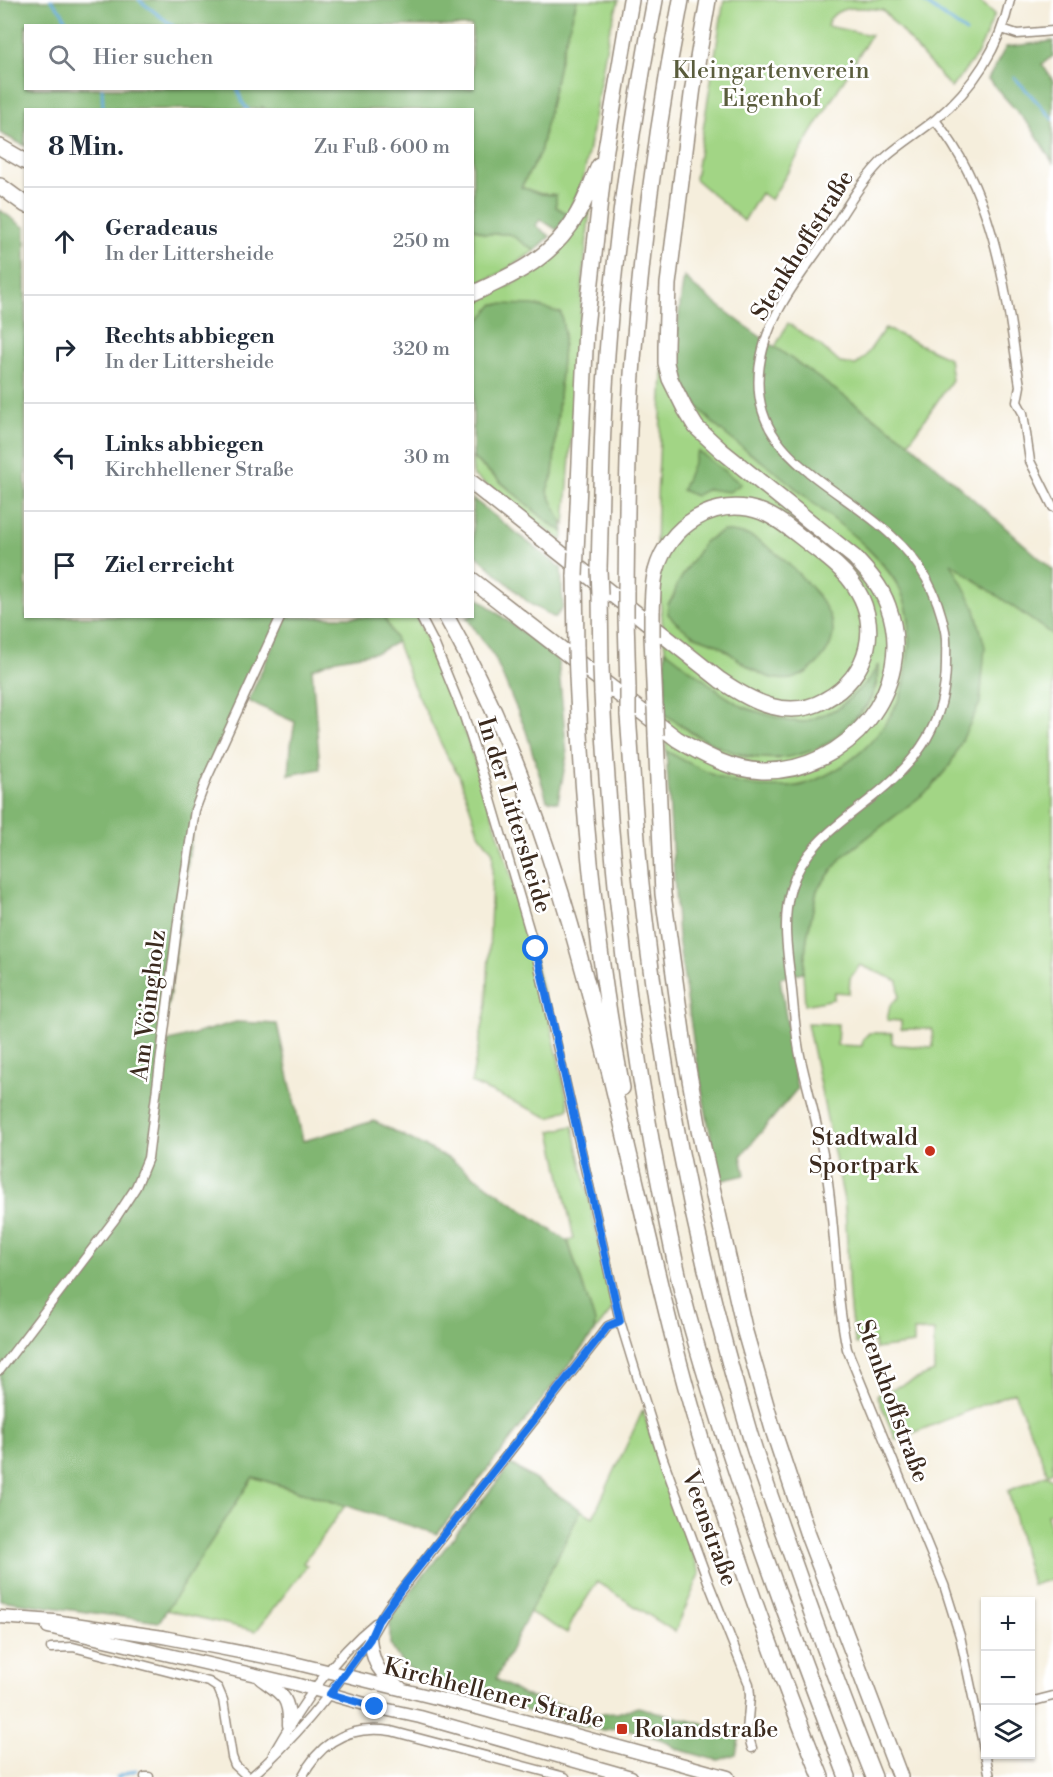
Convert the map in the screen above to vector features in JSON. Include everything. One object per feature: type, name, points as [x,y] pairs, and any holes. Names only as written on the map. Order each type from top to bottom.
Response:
[{"type":"highway","points":[[631,0],[605,155],[586,327],[568,553],[575,576],[577,676],[587,832],[600,950],[616,1056],[661,1288]]},
{"type":"highway","points":[[655,0],[642,72],[614,280],[605,387],[599,569],[601,667],[607,803],[617,910],[637,1061],[659,1185],[688,1313],[753,1523],[847,1777]]},
{"type":"highway","points":[[681,0],[650,200],[633,359],[627,456],[628,715],[640,875],[665,1061],[690,1191],[716,1306],[751,1437],[838,1688],[874,1777]]},
{"type":"highway","points":[[474,582],[677,739],[701,754],[723,763],[764,771],[800,766],[822,758],[840,748],[863,726],[871,717],[886,690],[894,660],[893,622],[880,590],[870,574],[834,540],[722,451],[696,427],[670,379],[666,363],[668,284],[693,87],[708,0]]},
{"type":"highway","points":[[0,147],[24,161]]},
{"type":"highway","points":[[474,293],[513,276],[544,255],[578,214],[605,155]]},
{"type":"highway","points":[[0,186],[24,204]]},
{"type":"highway","points":[[474,484],[568,553],[720,680],[741,695],[770,707],[786,710],[820,703],[834,695],[856,675],[868,643],[869,627],[866,612],[860,595],[837,565],[785,525],[760,512],[745,509],[730,508],[706,513],[686,524],[666,546],[653,582],[652,611],[652,636],[663,894],[684,1046],[712,1185],[745,1332],[774,1433],[808,1535],[900,1777]]},
{"type":"highway","points":[[447,618],[519,772],[556,877],[608,1071],[681,1368],[728,1529],[777,1666],[821,1777]]},
{"type":"highway","points":[[665,1061],[712,1185]]},
{"type":"main road","name":"Kirchhellener Straße","points":[[0,1617],[54,1620],[173,1639],[276,1659],[406,1690],[728,1777]]},
{"type":"main road","name":"Kirchhellener Straße","points":[[0,1617],[315,1689],[375,1707],[420,1716],[631,1777]]},
{"type":"main road","points":[[370,1639],[372,1656],[380,1672],[406,1690]]},
{"type":"main road","points":[[255,1675],[285,1697],[289,1708],[289,1725]]},
{"type":"street","name":"Stenkhoffstraße","points":[[981,1716],[944,1585],[847,1349],[841,1319],[827,1174],[800,1056],[785,927],[787,903],[792,884],[800,865],[814,845],[906,768],[923,748],[933,728],[946,683],[946,633],[930,584],[904,548],[878,524],[812,476],[779,443],[765,416],[759,390],[759,377],[762,351],[773,322],[789,294],[869,174],[957,101],[973,82],[1002,29],[1010,0]]},
{"type":"street","points":[[1002,29],[1017,34],[1053,32]]},
{"type":"street","points":[[935,120],[958,152],[992,233],[1002,269],[1020,386],[1017,402],[1023,413],[1030,460],[1053,507]]},
{"type":"street","name":"Am Vöingholz","points":[[0,1370],[115,1219],[136,1187],[148,1158],[195,810],[207,778],[280,618]]},
{"type":"street","name":"In der Littersheide","points":[[421,618],[435,645],[464,716],[536,949],[620,1321]]},
{"type":"street","points":[[51,1648],[73,1647],[208,1682],[218,1688],[223,1700],[235,1766],[249,1777],[286,1745],[330,1694],[370,1639],[378,1621],[608,1326],[620,1321]]},
{"type":"street","name":"Veenstraße","points":[[620,1321],[663,1459],[749,1684],[747,1731],[752,1748]]},
{"type":"street","points":[[269,1760],[289,1725],[328,1672],[360,1635],[378,1621]]},
{"type":"street","points":[[1035,1701],[1053,1696]]},
{"type":"street","points":[[302,1777],[309,1764],[326,1746],[346,1734],[366,1729],[391,1731],[565,1777]]},
{"type":"street","name":"Stenkhoffstraße","points":[[986,1759],[988,1774]]},
{"type":"green space","points":[[0,0],[577,0],[560,59],[540,153],[521,187],[541,194],[556,195],[556,207],[568,214],[557,230],[540,219],[536,226],[550,236],[535,251],[510,234],[485,234],[474,228],[474,108],[24,108],[24,145],[0,133]]},
{"type":"green space","points":[[577,0],[619,0],[609,32],[583,182],[568,214],[556,207],[553,194],[541,194],[521,188],[540,153],[560,59]]},
{"type":"green space","name":"Kleingartenverein Eigenhof","points":[[724,0],[978,0],[995,14],[977,55],[951,88],[883,10],[850,8],[836,13],[827,26],[871,35],[771,200],[761,193],[744,221],[695,179]]},
{"type":"green space","points":[[1053,41],[1053,56],[1042,64],[1053,81],[1053,163],[1031,127],[988,79],[1006,47]]},
{"type":"green space","points":[[590,207],[565,525],[556,512],[547,490],[553,475],[564,332],[561,313],[494,304],[474,324],[474,301],[513,284],[544,263]]},
{"type":"green space","points":[[0,210],[24,227],[24,618],[281,618],[195,810],[163,1043],[236,1022],[277,1024],[303,1141],[374,1121],[450,1159],[568,1242],[595,1322],[594,1333],[437,1534],[253,1477],[159,1622],[0,1600]]},
{"type":"green space","points":[[474,228],[485,234],[510,234],[535,251],[501,273],[474,286]]},
{"type":"green space","points":[[684,276],[692,285],[748,328],[909,442],[1053,570],[1053,635],[951,563],[974,606],[985,647],[980,703],[950,765],[930,789],[842,857],[817,890],[807,937],[803,972],[780,978],[797,1089],[741,1156],[745,1175],[719,1181],[696,1059],[678,938],[666,751],[721,778],[749,786],[795,787],[834,771],[860,753],[871,742],[899,700],[904,684],[910,630],[908,614],[900,589],[883,564],[849,532],[777,472],[726,434],[708,418],[693,399],[685,385],[678,354],[678,323]]},
{"type":"green space","points":[[494,304],[534,305],[561,313],[564,332],[553,475],[547,490],[564,532],[549,523],[474,459],[474,324]]},
{"type":"green space","points":[[788,323],[821,346],[840,363],[856,365],[865,357],[885,328],[949,358],[952,380],[909,442],[775,347]]},
{"type":"green space","points":[[677,326],[677,357],[708,418],[858,539],[889,573],[904,598],[910,631],[907,676],[905,688],[895,709],[883,729],[849,762],[830,774],[808,783],[786,788],[749,787],[712,775],[666,751],[665,714],[693,734],[745,757],[778,759],[831,741],[869,704],[877,683],[878,667],[869,680],[839,708],[805,722],[789,721],[745,708],[725,696],[665,650],[656,557],[663,374]],"holes":[[[778,554],[818,595],[754,670],[715,643],[693,635],[668,604],[689,565]]]},
{"type":"green space","points":[[698,451],[741,484],[729,492],[708,489],[695,496],[682,490]]},
{"type":"green space","points":[[474,460],[549,523],[564,532],[562,541],[474,476]]},
{"type":"green space","points":[[474,500],[561,568],[563,607],[555,618],[530,604],[474,553]]},
{"type":"green space","points":[[723,531],[750,536],[774,551],[801,576],[824,605],[833,630],[832,638],[826,652],[809,671],[785,680],[761,674],[716,644],[688,632],[668,614],[668,604],[689,565],[705,541]]},
{"type":"green space","points":[[950,562],[1053,635],[1053,1470],[1048,1474],[1014,1392],[896,1440],[877,1395],[934,1372],[934,1331],[914,1331],[914,1344],[875,1349],[874,1341],[856,1344],[850,1309],[844,1200],[807,1023],[838,1024],[837,1045],[862,1046],[863,1039],[869,1033],[892,1033],[892,1043],[897,1045],[933,1047],[932,1029],[901,1029],[901,1021],[887,1020],[890,1005],[899,997],[898,981],[860,965],[850,978],[849,993],[834,992],[834,999],[805,1005],[803,972],[807,937],[817,890],[842,857],[930,789],[950,765]]},
{"type":"green space","points":[[474,595],[558,660],[567,755],[558,802],[547,800],[526,731],[495,658],[467,618],[474,618]]},
{"type":"green space","points":[[286,618],[385,618],[397,642],[378,652],[337,659],[312,669],[320,769],[289,775],[295,722],[248,701]]},
{"type":"green space","points":[[385,618],[417,618],[448,687],[502,845],[524,919],[569,1108],[550,1118],[471,1083],[487,1004],[493,852],[479,834],[459,775],[448,758],[412,683],[395,638]]},
{"type":"green space","points":[[665,650],[725,696],[745,708],[789,721],[805,722],[839,708],[869,680],[878,665],[876,684],[866,705],[831,741],[793,756],[758,758],[725,749],[710,742],[665,714]]},
{"type":"green space","points":[[573,1126],[612,1303],[611,1311],[594,1333],[595,1322],[568,1241],[574,1239],[551,1131]]},
{"type":"green space","points":[[643,1410],[665,1482],[700,1574],[675,1632],[597,1582],[567,1633],[529,1612],[581,1510],[593,1517]]},
{"type":"green space","points":[[511,1464],[581,1510],[496,1679],[523,1695],[597,1714],[617,1713],[638,1707],[703,1724],[741,1731],[736,1754],[719,1760],[712,1759],[677,1749],[663,1740],[621,1727],[596,1729],[520,1709],[419,1675],[401,1662],[390,1644],[390,1618]]},
{"type":"green space","points":[[1046,1475],[1053,1480],[1053,1512],[1047,1514],[1053,1538],[1053,1579],[1032,1585],[1008,1491]]},
{"type":"green space","points":[[253,1477],[345,1506],[303,1563],[307,1566],[256,1631],[166,1610]]},
{"type":"waterway","points":[[51,0],[62,12],[67,24]]},
{"type":"waterway","points":[[139,0],[170,24]]},
{"type":"waterway","points":[[921,0],[966,32]]},
{"type":"waterway","points":[[1014,77],[1053,119]]},
{"type":"waterway","points":[[102,90],[104,108]]},
{"type":"waterway","points":[[238,90],[246,108]]},
{"type":"waterway","points":[[117,1777],[136,1770]]},
{"type":"place","name":"Stadtwald Sportpark","points":[[930,1151]]},
{"type":"place","name":"Rolandstraße","points":[[622,1729]]},
{"type":"route","points":[[375,1707],[330,1694],[370,1639],[378,1621],[402,1588],[608,1326],[620,1321],[536,949]]}]
